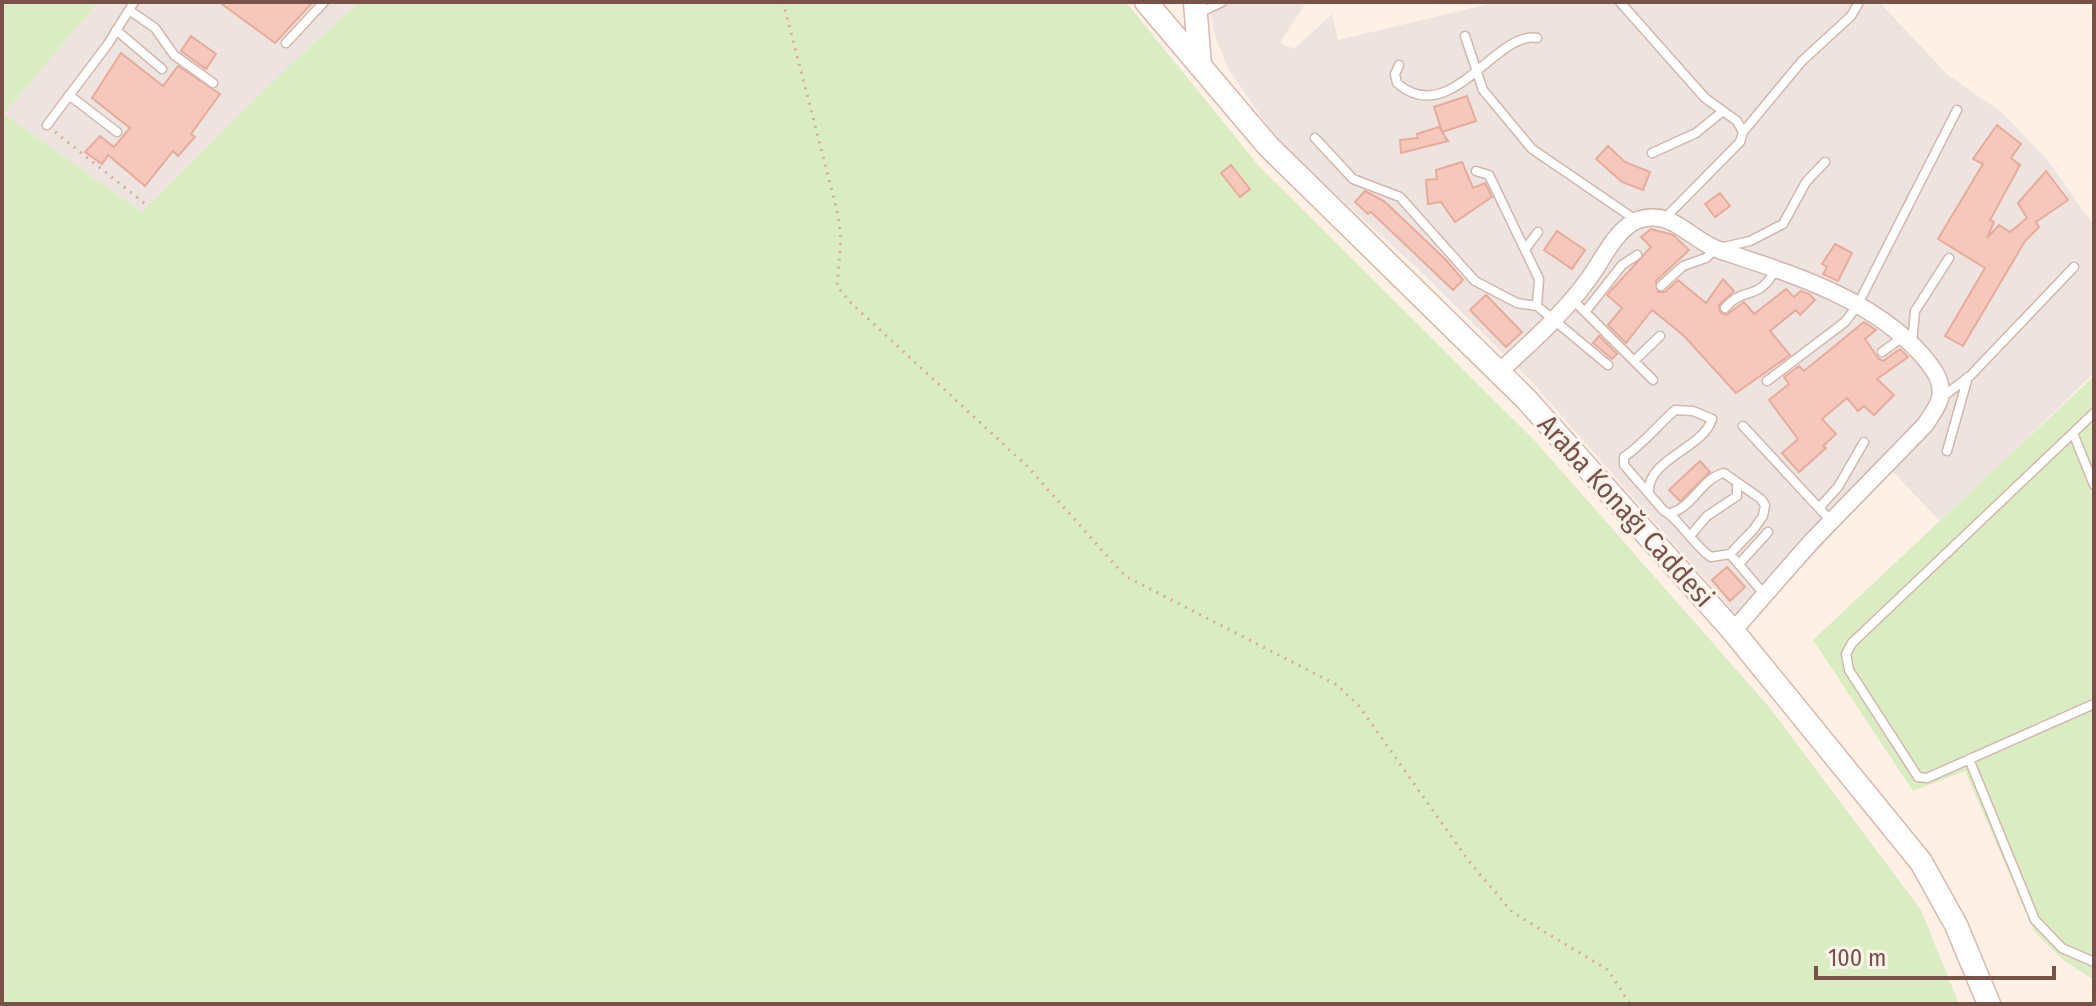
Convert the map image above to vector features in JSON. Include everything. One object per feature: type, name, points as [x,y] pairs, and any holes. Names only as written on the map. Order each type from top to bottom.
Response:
[{"type":"main road","name":"Araba Konağı Caddesi","points":[[1146,2],[1268,146],[1499,372],[1733,631],[1921,862],[1956,925],[1989,1004]]},
{"type":"main road","points":[[1196,8],[1200,66]]},
{"type":"street","points":[[1499,372],[1553,320],[1611,243],[1636,220],[1666,217],[1715,249],[1777,268],[1857,306],[1907,341],[1934,369],[1940,382],[1940,398],[1925,425],[1831,521],[1733,631]]},
{"type":"lane","points":[[286,43],[324,2]]},
{"type":"lane","points":[[1620,2],[1705,98],[1737,121],[1743,132]]},
{"type":"lane","points":[[1666,217],[1740,142],[1743,132],[1802,61],[1851,16],[1859,2]]},
{"type":"lane","points":[[1196,8],[1219,3]]},
{"type":"lane","points":[[47,125],[132,6],[155,28],[174,55],[213,83]]},
{"type":"lane","points":[[116,30],[162,69]]},
{"type":"lane","points":[[1465,36],[1483,90],[1532,149],[1636,220]]},
{"type":"lane","points":[[1399,65],[1395,74],[1397,83],[1412,94],[1426,96],[1477,74],[1523,38],[1537,38]]},
{"type":"lane","points":[[69,95],[117,132]]},
{"type":"lane","points":[[1767,381],[1845,322],[1857,306],[1957,110]]},
{"type":"lane","points":[[1652,153],[1696,133],[1723,111]]},
{"type":"lane","points":[[1315,138],[1353,179],[1400,197],[1475,281],[1517,303],[1537,306],[1608,365]]},
{"type":"lane","points":[[1661,286],[1683,266],[1706,258],[1715,249],[1750,241],[1783,224],[1806,182],[1825,162]]},
{"type":"lane","points":[[1476,171],[1489,175],[1526,248],[1539,279],[1537,306]]},
{"type":"lane","points":[[1526,248],[1538,232]]},
{"type":"lane","points":[[1585,312],[1622,265],[1637,255]]},
{"type":"lane","points":[[1882,352],[1907,341],[1915,311],[1949,258]]},
{"type":"lane","points":[[1940,398],[1968,377],[2074,267]]},
{"type":"lane","points":[[1725,308],[1735,297],[1763,289],[1777,268]]},
{"type":"lane","points":[[1571,299],[1653,380]]},
{"type":"lane","points":[[1634,361],[1660,336]]},
{"type":"lane","points":[[1947,451],[1968,377]]},
{"type":"lane","points":[[1649,492],[1655,474],[1706,430],[1712,419],[1682,408],[1675,410],[1649,432],[1638,450],[1624,457],[1624,465],[1649,492],[1671,513],[1675,523],[1711,557],[1730,554],[1753,530],[1765,509],[1761,499],[1724,473],[1715,475],[1687,503],[1671,513]]},
{"type":"lane","points":[[2094,413],[1852,643],[1846,654],[1849,670],[1918,777],[1927,778],[2094,704]]},
{"type":"lane","points":[[1743,426],[1831,521]]},
{"type":"lane","points":[[2073,433],[2094,483]]},
{"type":"lane","points":[[1819,508],[1838,487],[1864,442]]},
{"type":"lane","points":[[1690,536],[1707,516],[1737,496],[1737,485]]},
{"type":"lane","points":[[1739,564],[1768,532]]},
{"type":"lane","points":[[1730,554],[1765,595]]},
{"type":"lane","points":[[1969,759],[2035,920],[2062,948],[2094,962]]},
{"type":"path","points":[[783,2],[837,210],[841,238],[837,286],[851,303],[1027,466],[1125,576],[1337,685],[1359,706],[1468,860],[1512,912],[1608,970],[1630,1004]]},
{"type":"path","points":[[47,125],[148,206]]},
{"type":"shaded area","points":[[98,2],[360,2],[295,60],[142,212],[4,114]]},
{"type":"shaded area","points":[[1208,2],[1306,2],[1280,43],[1294,49],[1332,14],[1338,40],[1498,2],[1879,2],[1947,74],[2001,112],[2046,158],[2094,226],[2094,373],[1941,522],[1891,470],[1747,627],[1531,381],[1416,267],[1280,144],[1229,70],[1216,39]]},
{"type":"green space","points":[[2,2],[98,2],[4,114],[142,212],[295,60],[360,2],[1126,2],[1258,165],[1536,442],[1770,708],[1921,910],[1959,1004],[2,1004]]},
{"type":"green space","points":[[2094,376],[2094,980],[2063,960],[2034,931],[1965,771],[1913,791],[1813,640]]},
{"type":"building","points":[[219,2],[313,2],[275,43]]},
{"type":"building","points":[[191,36],[216,54],[206,69],[181,51]]},
{"type":"building","points":[[121,53],[163,86],[178,66],[220,94],[191,134],[195,137],[178,156],[173,151],[145,186],[108,155],[102,164],[85,152],[100,136],[114,147],[130,128],[92,98]]},
{"type":"building","points":[[1467,96],[1476,121],[1442,132],[1434,107]]},
{"type":"building","points":[[1997,125],[2021,144],[2011,158],[2020,165],[1990,220],[1994,222],[1987,238],[1999,225],[2010,232],[2027,218],[2018,203],[2046,171],[2068,200],[2036,222],[2039,227],[2025,241],[1963,346],[1945,336],[1985,268],[1938,239],[1983,164],[1973,159]]},
{"type":"building","points":[[1439,127],[1448,141],[1401,153],[1400,140],[1418,138],[1417,134]]},
{"type":"building","points":[[1608,146],[1625,162],[1650,172],[1643,190],[1622,182],[1596,159]]},
{"type":"building","points":[[1462,162],[1473,188],[1485,183],[1492,197],[1455,222],[1441,202],[1428,204],[1426,180],[1437,179],[1436,170]]},
{"type":"building","points":[[1231,165],[1250,189],[1240,197],[1221,173]]},
{"type":"building","points":[[1365,191],[1384,201],[1446,260],[1463,280],[1453,290],[1371,212],[1368,214],[1355,202]]},
{"type":"building","points":[[1720,193],[1730,206],[1715,217],[1705,204]]},
{"type":"building","points":[[1651,229],[1673,235],[1689,250],[1656,281],[1658,292],[1665,292],[1678,280],[1706,303],[1723,279],[1734,291],[1719,305],[1720,312],[1726,315],[1744,302],[1754,314],[1786,289],[1794,297],[1801,291],[1809,294],[1815,300],[1800,315],[1796,310],[1770,331],[1790,355],[1736,393],[1683,335],[1652,310],[1626,343],[1608,325],[1622,308],[1607,295],[1651,247],[1641,237]]},
{"type":"building","points":[[1557,231],[1585,250],[1572,269],[1544,250]]},
{"type":"building","points":[[1835,244],[1852,253],[1838,281],[1823,274],[1827,267],[1822,264]]},
{"type":"building","points":[[1486,295],[1522,332],[1506,347],[1470,310]]},
{"type":"building","points":[[1864,322],[1876,330],[1865,339],[1878,358],[1883,361],[1900,349],[1908,357],[1877,379],[1894,395],[1874,415],[1864,406],[1858,411],[1847,398],[1822,419],[1836,434],[1823,446],[1826,448],[1799,472],[1782,453],[1798,439],[1769,400],[1789,384],[1784,377],[1799,366],[1804,371]]},
{"type":"building","points":[[1599,336],[1617,354],[1612,359],[1593,343]]},
{"type":"building","points":[[1700,461],[1710,472],[1680,501],[1669,490]]},
{"type":"building","points":[[1727,567],[1745,587],[1730,601],[1712,580]]}]
